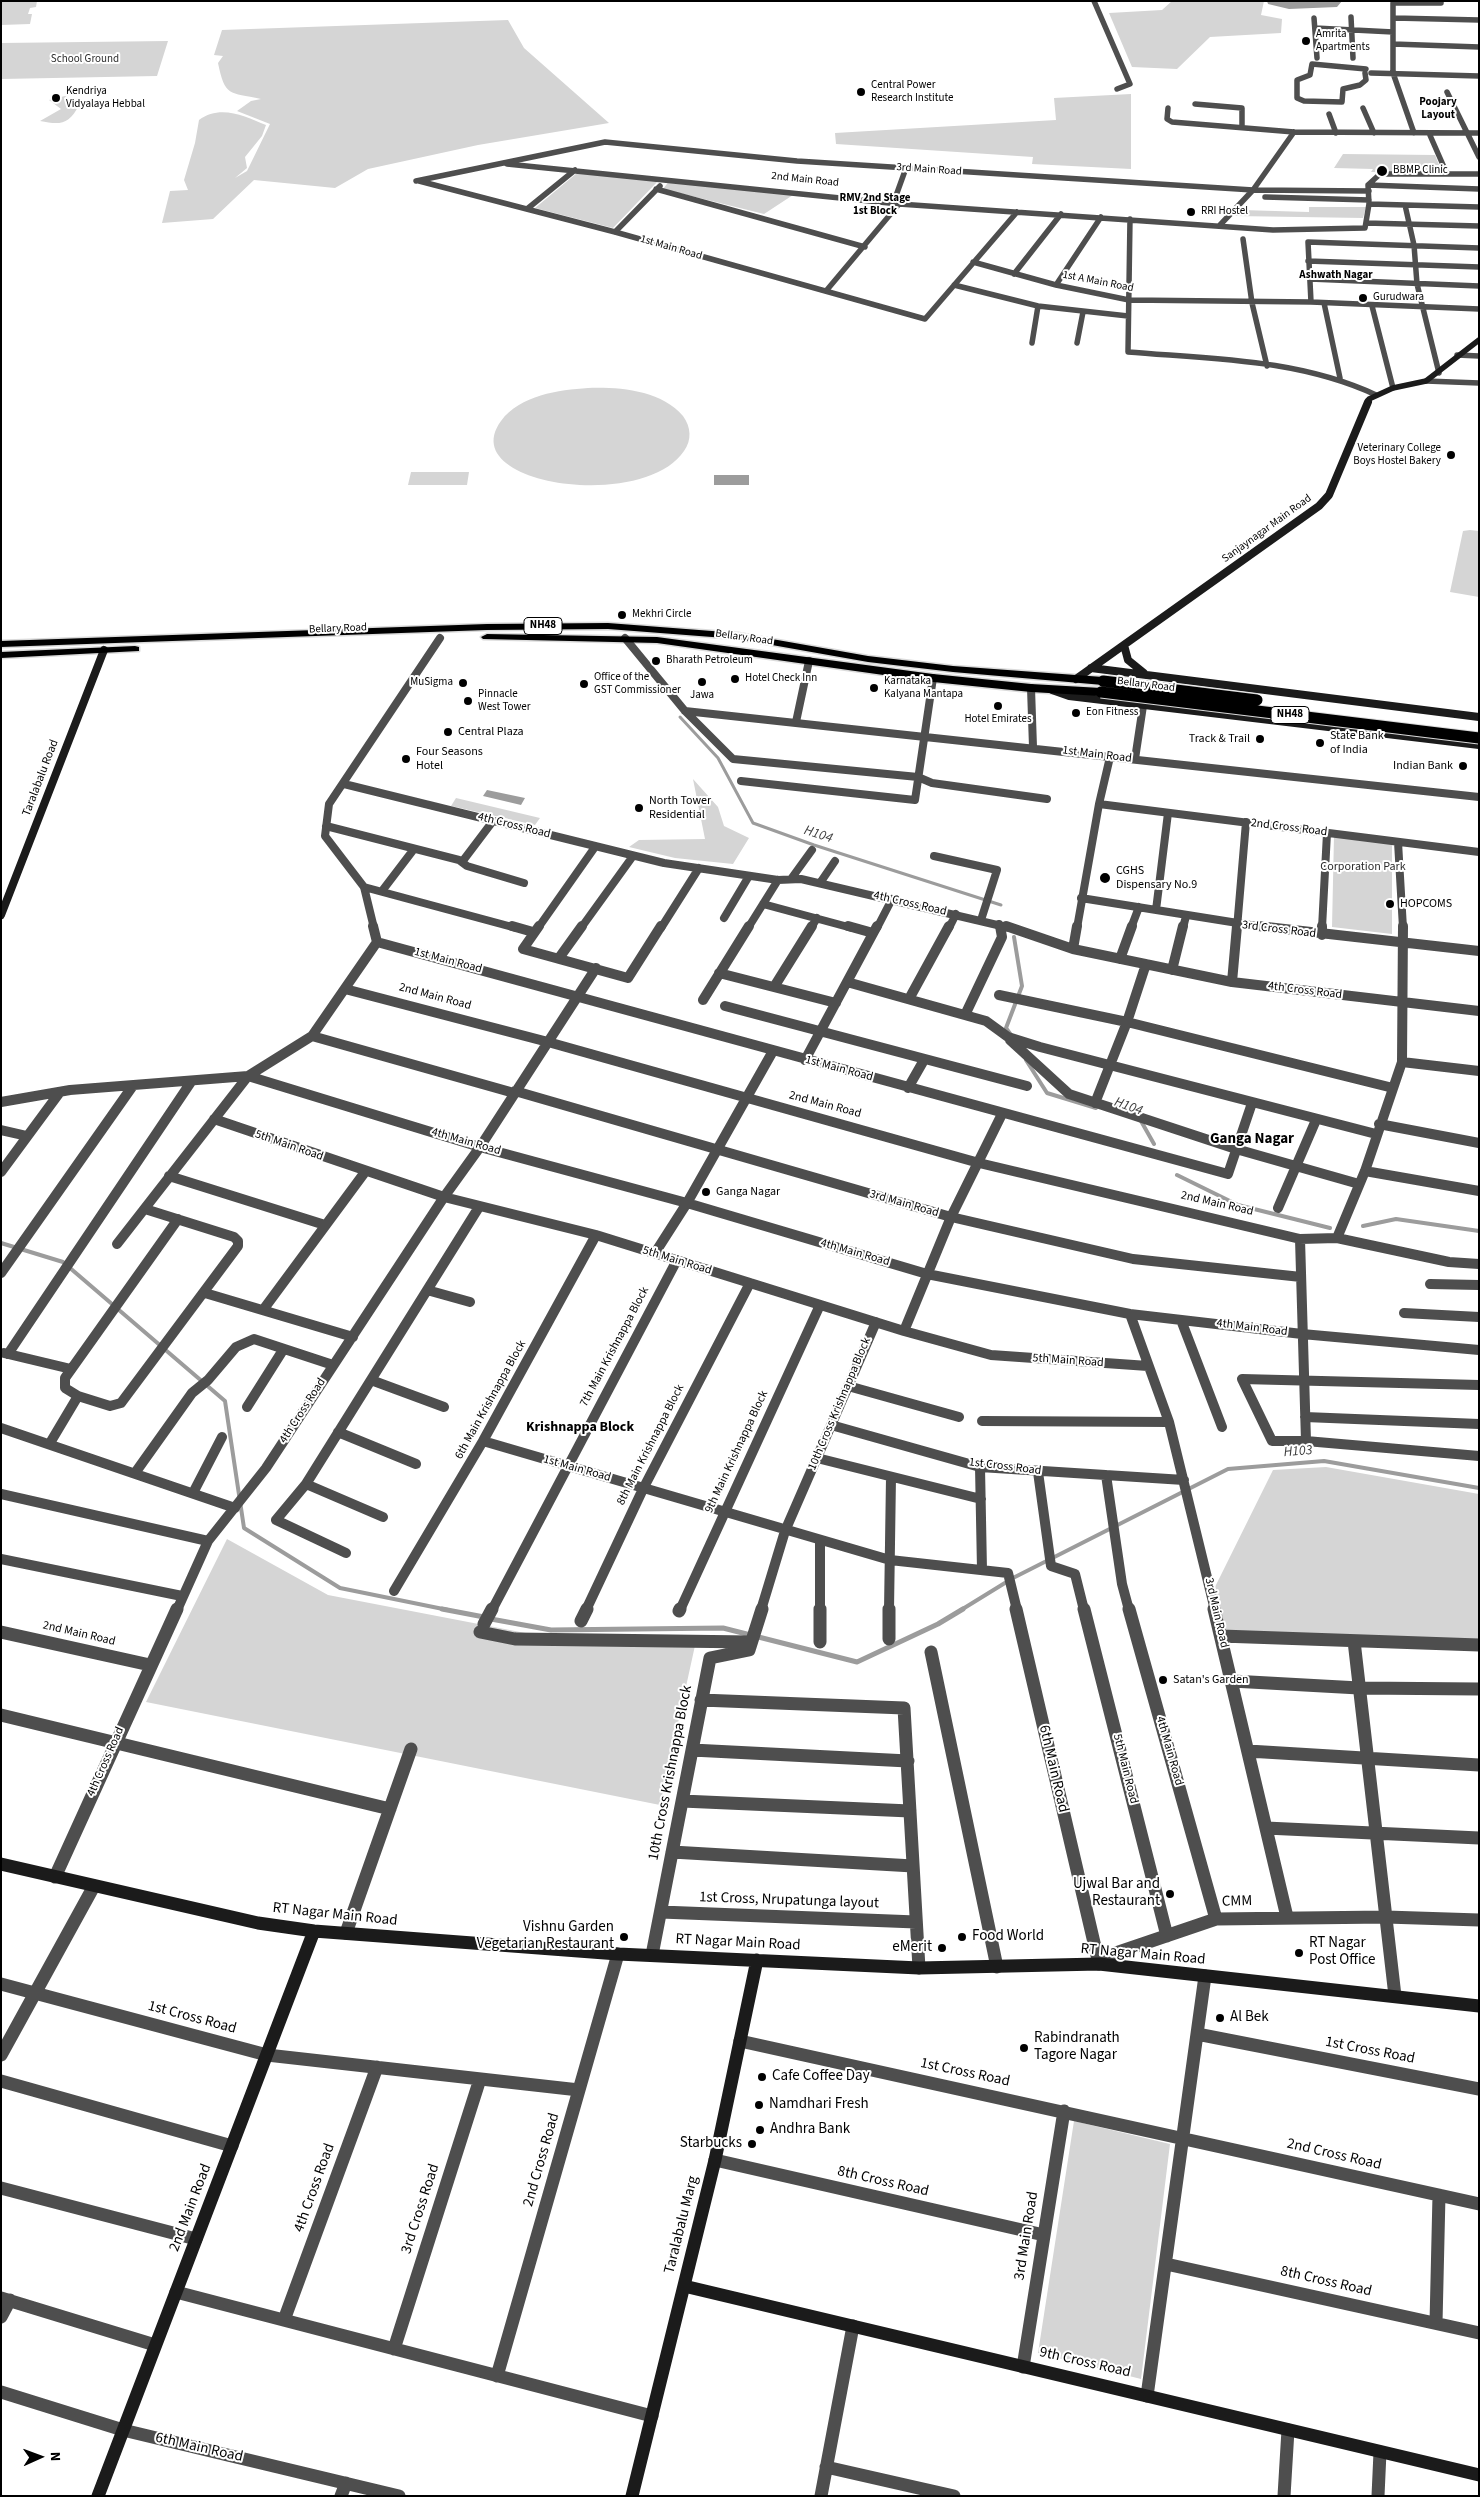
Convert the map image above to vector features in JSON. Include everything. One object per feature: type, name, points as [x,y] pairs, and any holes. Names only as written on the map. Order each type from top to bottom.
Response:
[{"type":"highway","name":"Bellary Road","points":[[3,643],[486,627],[627,626],[738,636],[896,662],[1032,677],[1084,673],[1102,686],[1479,738]]},
{"type":"highway","name":"Bellary Road","points":[[1,655],[440,638],[625,638],[694,644],[933,678],[1052,690],[1102,686],[1479,728]]},
{"type":"street","points":[[1094,1],[1130,84],[1117,89]]},
{"type":"street","points":[[1414,133],[1390,73],[1394,3],[1441,3],[1441,1]]},
{"type":"street","points":[[1351,17],[1354,58]]},
{"type":"street","points":[[1314,18],[1317,58]]},
{"type":"street","points":[[1394,18],[1479,20]]},
{"type":"street","points":[[1315,28],[1393,32]]},
{"type":"street","points":[[1393,44],[1479,47]]},
{"type":"street","points":[[1369,71],[1366,80],[1360,85],[1342,89],[1342,102],[1304,101],[1297,98],[1297,80],[1308,78],[1311,75],[1312,64],[1390,73],[1479,76]]},
{"type":"street","points":[[1448,92],[1479,157]]},
{"type":"street","points":[[1195,104],[1242,108],[1242,126]]},
{"type":"street","points":[[1168,108],[1167,119],[1170,121],[1294,132],[1479,133]]},
{"type":"street","points":[[1363,108],[1374,133]]},
{"type":"street","points":[[1329,114],[1336,133]]},
{"type":"street","points":[[1220,225],[1253,190],[1294,132]]},
{"type":"street","points":[[1430,133],[1447,174]]},
{"type":"street","name":"3rd Main Road","points":[[507,164],[605,142],[797,162],[1253,190],[1368,188],[1479,190]]},
{"type":"street","name":"2nd Main Road","points":[[507,164],[896,204],[1273,230],[1410,224],[1479,226]]},
{"type":"street","name":"1st Main Road","points":[[507,164],[416,181],[615,232],[925,319],[954,285]]},
{"type":"street","points":[[826,291],[865,247],[896,204],[906,168]]},
{"type":"street","points":[[527,209],[575,170]]},
{"type":"street","points":[[1366,226],[1369,202],[1368,188],[1380,174],[1479,174]]},
{"type":"street","points":[[615,232],[666,179]]},
{"type":"street","points":[[656,189],[865,247]]},
{"type":"street","points":[[1248,196],[1405,205],[1479,207]]},
{"type":"street","points":[[1405,205],[1414,245],[1417,284],[1439,373]]},
{"type":"street","points":[[1017,212],[954,285],[1038,306],[1128,316]]},
{"type":"street","points":[[1014,274],[1061,214]]},
{"type":"street","points":[[1056,284],[1101,217]]},
{"type":"street","points":[[1130,219],[1128,352],[1268,366],[1340,378],[1376,395],[1393,388],[1426,381],[1479,383]]},
{"type":"street","points":[[1243,238],[1252,303],[1268,366]]},
{"type":"street","points":[[1311,302],[1308,242],[1479,248]]},
{"type":"street","points":[[1308,261],[1479,267]]},
{"type":"street","name":"1st A Main Road","points":[[973,262],[1014,274],[1129,300],[1252,303]]},
{"type":"street","points":[[1310,279],[1479,286]]},
{"type":"street","points":[[1097,312],[1109,296]]},
{"type":"street","points":[[1252,303],[1311,302],[1479,309]]},
{"type":"street","points":[[1324,303],[1340,378]]},
{"type":"street","points":[[1032,343],[1038,306]]},
{"type":"street","points":[[1372,306],[1393,388]]},
{"type":"street","points":[[1077,343],[1083,312]]},
{"type":"street","points":[[1426,381],[1439,373],[1457,355],[1479,340]]},
{"type":"street","points":[[1457,355],[1479,356]]},
{"type":"street","name":"Sanjaynagar Main Road","points":[[1084,673],[1320,506],[1329,495],[1367,402],[1376,395]]},
{"type":"street","points":[[117,1244],[248,1076],[312,1036],[377,942],[364,887],[325,836],[329,804],[440,638]]},
{"type":"street","points":[[625,638],[686,710],[733,759],[918,777],[932,783],[1047,799]]},
{"type":"street","points":[[1124,645],[1128,660],[1149,675]]},
{"type":"street","name":"Taralabalu Road","points":[[1,915],[104,650]]},
{"type":"street","points":[[796,722],[809,661]]},
{"type":"street","points":[[1084,673],[1149,675],[1201,684]]},
{"type":"street","points":[[1084,673],[1243,686],[1479,717]]},
{"type":"street","points":[[741,781],[915,800],[923,735],[933,678]]},
{"type":"street","points":[[1196,712],[1201,684]]},
{"type":"street","points":[[1238,717],[1243,686]]},
{"type":"street","points":[[1031,688],[1033,702],[1033,747]]},
{"type":"street","points":[[1052,690],[1069,696],[1143,706],[1479,746]]},
{"type":"street","points":[[1135,759],[1143,706]]},
{"type":"street","name":"1st Main Road","points":[[686,710],[1479,796]]},
{"type":"street","points":[[1073,949],[1099,804],[1110,757]]},
{"type":"street","name":"4th Cross Road","points":[[344,784],[633,856],[749,876],[820,883],[892,899],[999,924],[1073,949],[1172,970],[1232,982],[1479,1011]]},
{"type":"street","name":"2nd Cross Road","points":[[1099,804],[1479,852]]},
{"type":"street","points":[[1156,910],[1168,812]]},
{"type":"street","points":[[462,862],[493,821]]},
{"type":"street","points":[[1232,982],[1246,822]]},
{"type":"street","points":[[326,826],[462,862],[524,883]]},
{"type":"street","points":[[1322,935],[1327,833]]},
{"type":"street","points":[[1337,1238],[1365,1171],[1402,1062],[1404,942],[1398,842]]},
{"type":"street","points":[[595,846],[533,932],[524,949],[628,978],[699,868]]},
{"type":"street","points":[[382,891],[414,849]]},
{"type":"street","points":[[791,879],[812,850]]},
{"type":"street","points":[[559,958],[633,856]]},
{"type":"street","points":[[934,856],[997,870],[981,920]]},
{"type":"street","points":[[820,883],[835,860]]},
{"type":"street","points":[[724,918],[749,876]]},
{"type":"street","points":[[702,1000],[778,880]]},
{"type":"street","points":[[364,887],[533,932]]},
{"type":"street","name":"3rd Cross Road","points":[[1081,898],[1237,924],[1322,935],[1479,951]]},
{"type":"street","points":[[805,1060],[892,899]]},
{"type":"street","points":[[763,904],[874,933]]},
{"type":"street","points":[[1120,959],[1139,907]]},
{"type":"street","points":[[909,999],[956,914]]},
{"type":"street","points":[[1172,970],[1186,916]]},
{"type":"street","points":[[774,988],[817,918]]},
{"type":"street","points":[[965,1015],[1002,937],[999,924]]},
{"type":"street","name":"1st Main Road","points":[[377,942],[1002,1114],[1228,1174],[1252,1103]]},
{"type":"street","points":[[1095,1103],[1127,1022],[1146,964]]},
{"type":"street","name":"4th Cross Road","points":[[55,1877],[208,1541],[266,1468],[444,1197],[480,1147],[596,968]]},
{"type":"street","points":[[720,973],[836,1003]]},
{"type":"street","points":[[847,982],[986,1021],[1011,1039],[1069,1094],[1236,1149],[1360,1184]]},
{"type":"street","name":"2nd Main Road","points":[[345,989],[548,1042],[979,1163],[1300,1239],[1337,1238],[1449,1262],[1479,1264]]},
{"type":"street","points":[[999,995],[1127,1022],[1393,1088]]},
{"type":"street","points":[[725,1006],[1027,1086]]},
{"type":"street","name":"3rd Main Road","points":[[312,1036],[951,1217],[1133,1259],[1301,1277]]},
{"type":"street","points":[[1011,1039],[1316,1120],[1479,1143]]},
{"type":"street","points":[[654,1254],[687,1203],[773,1051]]},
{"type":"street","points":[[908,1088],[924,1060]]},
{"type":"street","points":[[1402,1062],[1479,1071]]},
{"type":"street","points":[[1,1102],[60,1092],[248,1076]]},
{"type":"street","name":"4th Main Road","points":[[248,1076],[480,1147],[687,1203],[927,1274],[1130,1314],[1302,1334],[1479,1350]]},
{"type":"street","points":[[71,1369],[4,1353],[65,1270],[191,1082]]},
{"type":"street","points":[[1,1273],[132,1086]]},
{"type":"street","points":[[1,1172],[60,1092]]},
{"type":"street","points":[[904,1331],[951,1217],[1002,1114]]},
{"type":"street","name":"5th Main Road","points":[[214,1119],[364,1172],[444,1197],[596,1235],[904,1331],[991,1355],[1148,1366]]},
{"type":"street","points":[[1278,1208],[1316,1120]]},
{"type":"street","points":[[1,1130],[27,1136]]},
{"type":"street","points":[[1365,1171],[1479,1191]]},
{"type":"street","points":[[263,1310],[364,1172]]},
{"type":"street","points":[[170,1176],[325,1225]]},
{"type":"street","points":[[346,1553],[276,1520],[306,1484],[479,1207]]},
{"type":"street","points":[[145,1208],[234,1237],[238,1241],[238,1246],[205,1294],[121,1403],[110,1406],[78,1396],[65,1388],[65,1378],[178,1219]]},
{"type":"street","name":"6th Main Krishnappa Block","points":[[394,1591],[483,1441],[596,1235]]},
{"type":"street","points":[[1300,1239],[1306,1441]]},
{"type":"street","name":"7th Main Krishnappa Block","points":[[677,1260],[482,1628],[515,1639],[751,1642]]},
{"type":"street","name":"8th Main Krishnappa Block","points":[[581,1621],[643,1489],[750,1283]]},
{"type":"street","points":[[1430,1284],[1479,1285]]},
{"type":"street","points":[[427,1290],[470,1302]]},
{"type":"street","points":[[205,1294],[353,1337]]},
{"type":"street","name":"9th Main Krishnappa Block","points":[[679,1611],[820,1305]]},
{"type":"street","points":[[1404,1312],[1479,1317]]},
{"type":"street","name":"3rd Main Road","points":[[1130,1314],[1169,1422],[1186,1487],[1287,1917]]},
{"type":"street","points":[[1181,1320],[1222,1427]]},
{"type":"street","name":"10th Cross Krishnappa Block","points":[[652,1956],[710,1658],[749,1650],[786,1531],[876,1322]]},
{"type":"street","points":[[135,1473],[192,1393],[202,1388],[236,1346],[245,1340],[254,1339],[333,1365]]},
{"type":"street","points":[[247,1407],[283,1350]]},
{"type":"street","points":[[1479,1385],[1304,1379],[1242,1379],[1272,1441],[1306,1441],[1479,1456]]},
{"type":"street","points":[[371,1380],[444,1407]]},
{"type":"street","points":[[848,1386],[959,1417]]},
{"type":"street","points":[[50,1442],[78,1396]]},
{"type":"street","points":[[1305,1417],[1479,1424]]},
{"type":"street","points":[[982,1421],[1169,1422]]},
{"type":"street","name":"1st Cross Road","points":[[831,1426],[980,1467],[1106,1475],[1186,1487]]},
{"type":"street","points":[[1,1428],[50,1442],[235,1508]]},
{"type":"street","points":[[338,1432],[416,1464]]},
{"type":"street","points":[[193,1493],[222,1437]]},
{"type":"street","name":"1st Main Road","points":[[483,1441],[890,1560],[1008,1573]]},
{"type":"street","points":[[817,1458],[981,1499]]},
{"type":"street","points":[[980,1467],[982,1570]]},
{"type":"street","name":"5th Main Road","points":[[1038,1472],[1051,1566],[1075,1574],[1167,1936]]},
{"type":"street","name":"4th Main Road","points":[[1106,1475],[1122,1584],[1216,1919]]},
{"type":"street","points":[[889,1639],[891,1477]]},
{"type":"street","points":[[306,1484],[383,1517]]},
{"type":"street","points":[[1,1494],[208,1541]]},
{"type":"street","points":[[820,1540],[820,1642]]},
{"type":"street","points":[[1,1559],[182,1596]]},
{"type":"street","name":"6th Main Road","points":[[1008,1573],[1098,1964]]},
{"type":"street","name":"2nd Main Road","points":[[1,1632],[150,1665]]},
{"type":"street","points":[[1221,1636],[1479,1646]]},
{"type":"street","points":[[1354,1641],[1395,1996]]},
{"type":"street","points":[[931,1652],[997,1967]]},
{"type":"street","points":[[1232,1681],[1359,1688],[1479,1689]]},
{"type":"street","points":[[702,1700],[904,1708],[919,1968]]},
{"type":"street","points":[[1,1715],[390,1809]]},
{"type":"street","points":[[346,1933],[410,1749]]},
{"type":"street","points":[[692,1750],[908,1761]]},
{"type":"street","points":[[1248,1751],[1479,1765]]},
{"type":"street","points":[[682,1801],[910,1810]]},
{"type":"street","points":[[1266,1828],[1479,1838]]},
{"type":"street","points":[[672,1852],[913,1866]]},
{"type":"street","name":"RT Nagar Main Road","points":[[1,1864],[258,1923],[314,1931],[618,1954],[919,1968],[1098,1964],[1479,2006]]},
{"type":"street","points":[[1,2055],[94,1886]]},
{"type":"street","name":"1st Cross, Nrupatunga layout","points":[[661,1912],[916,1922]]},
{"type":"street","points":[[1386,1917],[1479,1920]]},
{"type":"street","name":"CMM","points":[[1098,1964],[1110,1955],[1216,1919],[1386,1917]]},
{"type":"street","name":"2nd Main Road","points":[[98,2496],[314,1931]]},
{"type":"street","name":"2nd Cross Road","points":[[497,2376],[618,1954]]},
{"type":"street","name":"Taralabalu Marg","points":[[632,2496],[715,2160],[757,1960]]},
{"type":"street","points":[[1146,2396],[1205,1976]]},
{"type":"street","name":"1st Cross Road","points":[[1,1984],[267,2055],[579,2090]]},
{"type":"street","name":"1st Cross Road","points":[[1197,2034],[1479,2089]]},
{"type":"street","name":"1st Cross Road","points":[[740,2041],[1183,2136]]},
{"type":"street","name":"4th Cross Road","points":[[284,2320],[378,2067]]},
{"type":"street","name":"3rd Cross Road","points":[[394,2349],[480,2079]]},
{"type":"street","points":[[1,2081],[232,2146]]},
{"type":"street","name":"3rd Main Road","points":[[1023,2367],[1064,2111]]},
{"type":"street","name":"2nd Cross Road","points":[[1183,2136],[1479,2204]]},
{"type":"street","name":"8th Cross Road","points":[[715,2160],[1044,2235]]},
{"type":"street","points":[[1,2188],[196,2239]]},
{"type":"street","points":[[1436,2324],[1439,2195]]},
{"type":"street","name":"8th Cross Road","points":[[1166,2264],[1479,2333]]},
{"type":"street","name":"9th Cross Road","points":[[684,2286],[1479,2475]]},
{"type":"street","points":[[176,2292],[652,2416]]},
{"type":"street","points":[[1,2317],[6,2299],[155,2345]]},
{"type":"street","points":[[821,2496],[853,2326]]},
{"type":"street","name":"6th Main Road","points":[[1,2392],[123,2430],[343,2489],[399,2496]]},
{"type":"street","points":[[1284,2496],[1288,2430]]},
{"type":"street","points":[[1378,2496],[1380,2452]]},
{"type":"street","points":[[826,2467],[954,2496]]},
{"type":"green space","points":[[1,1],[37,1],[36,7],[30,8],[28,14],[32,14],[30,24],[1,25]]},
{"type":"green space","points":[[1172,1],[1264,1],[1261,15],[1282,19],[1281,33],[1210,37],[1177,69],[1132,67],[1109,13],[1162,10]]},
{"type":"green space","points":[[508,20],[524,48],[609,123],[478,145],[368,169],[335,188],[254,180],[213,219],[162,223],[170,191],[188,190],[184,180],[195,143],[199,120],[207,115],[224,112],[241,115],[266,125],[262,136],[245,157],[247,168],[235,178],[247,171],[270,124],[237,111],[251,101],[261,99],[230,91],[223,82],[218,63],[223,56],[214,55],[222,30]]},
{"type":"green space","name":"School Ground","points":[[168,41],[157,76],[1,79],[1,43]]},
{"type":"green space","points":[[1131,94],[1131,169],[1032,164],[1033,157],[836,144],[835,133],[1056,120],[1054,98]]},
{"type":"green space","points":[[65,96],[79,105],[68,120],[58,123],[40,121],[61,109],[49,100]]},
{"type":"green space","points":[[1343,154],[1435,155],[1442,172],[1371,172],[1373,169],[1334,168]]},
{"type":"green space","points":[[577,173],[659,180],[613,228],[535,208]]},
{"type":"green space","points":[[670,180],[793,195],[764,214],[663,189]]},
{"type":"green space","points":[[1309,207],[1366,207],[1363,218],[1235,216],[1241,210],[1309,212]]},
{"type":"green space","points":[[588,388],[613,388],[639,392],[651,395],[674,407],[683,416],[688,425],[689,438],[687,447],[662,470],[632,481],[596,485],[560,483],[527,475],[504,461],[494,443],[501,421],[509,412],[529,400],[553,392]]},
{"type":"green space","points":[[411,472],[469,472],[467,485],[408,485]]},
{"type":"green space","points":[[1463,531],[1479,531],[1479,597],[1450,592]]},
{"type":"green space","points":[[693,779],[718,807],[724,826],[749,838],[733,864],[675,858],[629,847],[639,840],[705,839]]},
{"type":"green space","points":[[456,798],[540,818],[535,825],[451,806]]},
{"type":"green space","name":"Corporation Park","points":[[1334,836],[1392,843],[1392,934],[1332,927]]},
{"type":"green space","points":[[1326,1467],[1479,1494],[1479,1645],[1225,1633],[1215,1587],[1273,1470]]},
{"type":"green space","points":[[227,1539],[328,1595],[546,1637],[696,1641],[660,1805],[146,1702]]},
{"type":"green space","points":[[1074,2121],[1170,2144],[1141,2379],[1038,2353]]},
{"type":"shaded area","points":[[1267,1],[1342,1],[1337,7],[1289,9],[1268,4]]},
{"type":"shaded area","points":[[714,475],[749,475],[749,485],[714,485]]},
{"type":"shaded area","points":[[487,790],[525,798],[521,805],[483,796]]},
{"type":"waterway","name":"H104","points":[[680,717],[718,758],[753,823],[814,845],[1001,905]]},
{"type":"waterway","name":"H104","points":[[1011,1035],[1006,1028],[1022,986],[1014,937]]},
{"type":"waterway","name":"H104","points":[[1026,1060],[1047,1093],[1096,1108]]},
{"type":"waterway","name":"H104","points":[[1141,1121],[1154,1144]]},
{"type":"waterway","name":"H104","points":[[1177,1175],[1238,1205],[1330,1228]]},
{"type":"waterway","name":"H104","points":[[1363,1226],[1396,1219],[1479,1231]]},
{"type":"waterway","points":[[1,1243],[63,1262],[225,1401],[244,1528],[340,1588],[448,1610]]},
{"type":"waterway","name":"H103","points":[[961,1610],[1013,1578],[1228,1469],[1324,1461],[1479,1488]]},
{"type":"waterway","points":[[442,1609],[484,1617]]},
{"type":"waterway","points":[[491,1619],[551,1630],[723,1628],[857,1662],[938,1624],[963,1609]]},
{"type":"place","name":"Amrita Apartments","points":[[1306,41]]},
{"type":"place","name":"Central Power Research Institute","points":[[861,92]]},
{"type":"place","name":"Kendriya Vidyalaya Hebbal","points":[[56,98]]},
{"type":"place","name":"BBMP Clinic","points":[[1382,171]]},
{"type":"place","name":"RRI Hostel","points":[[1191,212]]},
{"type":"place","name":"Gurudwara","points":[[1363,298]]},
{"type":"place","name":"Veterinary College Boys Hostel Bakery","points":[[1451,455]]},
{"type":"place","name":"Mekhri Circle","points":[[622,615]]},
{"type":"place","name":"Bharath Petroleum","points":[[656,661]]},
{"type":"place","name":"Hotel Check Inn","points":[[735,679]]},
{"type":"place","name":"Jawa","points":[[702,682]]},
{"type":"place","name":"MuSigma","points":[[463,683]]},
{"type":"place","name":"Office of the GST Commissioner","points":[[584,684]]},
{"type":"place","name":"Karnataka Kalyana Mantapa","points":[[874,688]]},
{"type":"place","name":"Pinnacle West Tower","points":[[468,701]]},
{"type":"place","name":"Hotel Emirates","points":[[998,706]]},
{"type":"place","name":"Eon Fitness","points":[[1076,713]]},
{"type":"place","name":"Central Plaza","points":[[448,732]]},
{"type":"place","name":"Track & Trail","points":[[1260,739]]},
{"type":"place","name":"State Bank of India","points":[[1320,743]]},
{"type":"place","name":"Four Seasons Hotel","points":[[406,759]]},
{"type":"place","name":"Indian Bank","points":[[1463,766]]},
{"type":"place","name":"North Tower Residential","points":[[639,808]]},
{"type":"place","name":"CGHS Dispensary No.9","points":[[1105,878]]},
{"type":"place","name":"HOPCOMS","points":[[1390,904]]},
{"type":"place","name":"Ganga Nagar","points":[[706,1192]]},
{"type":"place","name":"Satan's Garden","points":[[1163,1680]]},
{"type":"place","name":"Ujwal Bar and Restaurant","points":[[1170,1894]]},
{"type":"place","name":"Vishnu Garden Vegetarian Restaurant","points":[[624,1937]]},
{"type":"place","name":"Food World","points":[[962,1937]]},
{"type":"place","name":"eMerit","points":[[942,1948]]},
{"type":"place","name":"RT Nagar Post Office","points":[[1299,1953]]},
{"type":"place","name":"Al Bek","points":[[1220,2018]]},
{"type":"place","name":"Rabindranath Tagore Nagar","points":[[1024,2048]]},
{"type":"place","name":"Cafe Coffee Day","points":[[762,2077]]},
{"type":"place","name":"Namdhari Fresh","points":[[759,2105]]},
{"type":"place","name":"Andhra Bank","points":[[760,2130]]},
{"type":"place","name":"Starbucks","points":[[752,2144]]},
{"type":"district","name":"Poojary Layout","points":[[1438,109]]},
{"type":"district","name":"RMV 2nd Stage 1st Block","points":[[875,205]]},
{"type":"district","name":"Ashwath Nagar","points":[[1336,276]]},
{"type":"district","name":"Ganga Nagar","points":[[1252,1140]]},
{"type":"district","name":"Krishnappa Block","points":[[580,1428]]}]
